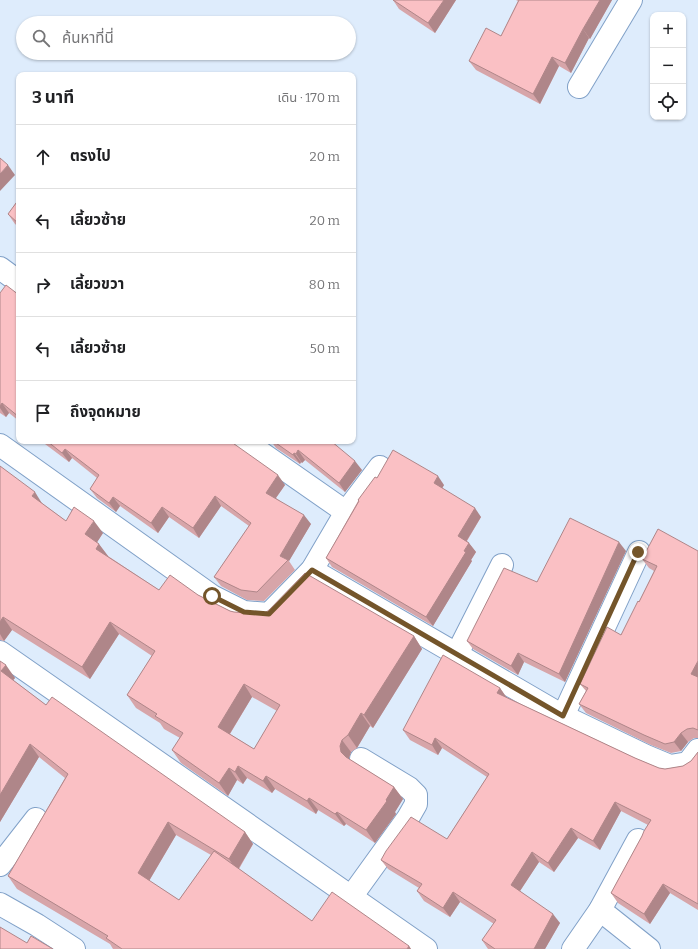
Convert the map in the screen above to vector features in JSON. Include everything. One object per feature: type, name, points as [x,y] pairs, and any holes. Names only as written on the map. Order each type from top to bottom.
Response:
[{"type":"street","points":[[580,87],[631,0]]},
{"type":"street","points":[[0,268],[16,280]]},
{"type":"street","points":[[248,444],[346,512]]},
{"type":"street","points":[[0,445],[212,596],[244,612],[269,614],[312,570],[346,512],[380,468]]},
{"type":"street","points":[[563,716],[638,552]]},
{"type":"street","points":[[457,654],[502,565]]},
{"type":"street","points":[[312,570],[563,716],[646,756],[670,766],[688,763],[698,750]]},
{"type":"street","points":[[0,652],[426,949]]},
{"type":"street","points":[[351,897],[408,818],[416,804],[416,795],[409,788],[361,759]]},
{"type":"street","points":[[0,865],[36,819]]},
{"type":"street","points":[[573,949],[600,910],[638,840]]},
{"type":"street","points":[[0,904],[37,925],[74,949]]},
{"type":"street","points":[[600,910],[649,949]]},
{"type":"building","points":[[393,0],[444,0],[428,23]]},
{"type":"building","points":[[519,0],[600,0],[565,63],[552,57],[533,94],[469,61],[486,28],[501,36]]},
{"type":"building","points":[[0,158],[8,165],[0,174]]},
{"type":"building","points":[[16,203],[16,221],[8,214]]},
{"type":"building","points":[[6,285],[16,293],[16,415],[2,403],[0,406],[0,293]]},
{"type":"building","points":[[51,444],[234,444],[278,475],[266,493],[304,515],[280,556],[288,560],[257,592],[241,590],[214,577],[251,523],[215,496],[193,528],[162,507],[151,523],[113,497],[109,503],[90,489],[99,475],[65,449],[62,453]]},
{"type":"building","points":[[277,444],[335,444],[355,461],[339,483],[298,450],[296,454],[294,453],[293,455]]},
{"type":"building","points":[[393,450],[438,476],[434,483],[475,508],[458,536],[469,543],[464,551],[466,552],[426,617],[326,558],[359,501],[358,500],[375,477],[377,478]]},
{"type":"building","points":[[0,466],[35,492],[32,496],[66,521],[74,507],[94,521],[85,534],[99,544],[96,549],[159,590],[170,575],[198,595],[230,611],[260,614],[269,610],[305,573],[414,636],[364,715],[361,713],[348,735],[342,740],[340,746],[341,752],[346,757],[394,787],[386,800],[387,801],[366,830],[337,812],[335,814],[309,798],[307,801],[266,776],[263,781],[238,766],[235,772],[229,768],[219,783],[172,750],[183,733],[155,716],[157,714],[127,695],[155,651],[110,622],[82,667],[3,617],[0,622]],"holes":[[[244,684],[280,705],[254,749],[218,727]]]},
{"type":"building","points":[[570,518],[619,542],[559,674],[518,653],[511,666],[467,641],[504,568],[537,582]]},
{"type":"building","points":[[658,529],[698,551],[698,661],[691,674],[698,677],[698,730],[693,728],[687,729],[681,733],[674,742],[665,744],[579,704],[588,688],[580,684],[607,627],[621,635],[657,566],[642,559]]},
{"type":"building","points":[[443,655],[500,688],[497,693],[659,768],[665,769],[683,766],[691,761],[698,752],[698,904],[663,884],[644,914],[611,893],[651,820],[615,802],[593,841],[571,828],[548,863],[532,852],[511,885],[553,914],[534,949],[495,949],[482,940],[496,920],[453,892],[443,908],[417,891],[422,884],[381,860],[411,817],[447,839],[489,774],[435,738],[432,745],[403,730]]},
{"type":"building","points":[[0,661],[6,665],[1,671],[46,705],[52,697],[245,832],[229,859],[168,822],[138,873],[179,900],[214,851],[312,921],[332,892],[409,946],[407,949],[122,949],[106,938],[108,936],[8,876],[68,774],[30,744],[0,795]]},
{"type":"building","points":[[0,927],[27,943],[31,936],[53,949],[0,949]]},
{"type":"route","points":[[212,596],[244,612],[269,614],[312,570],[563,716],[638,552]]}]
